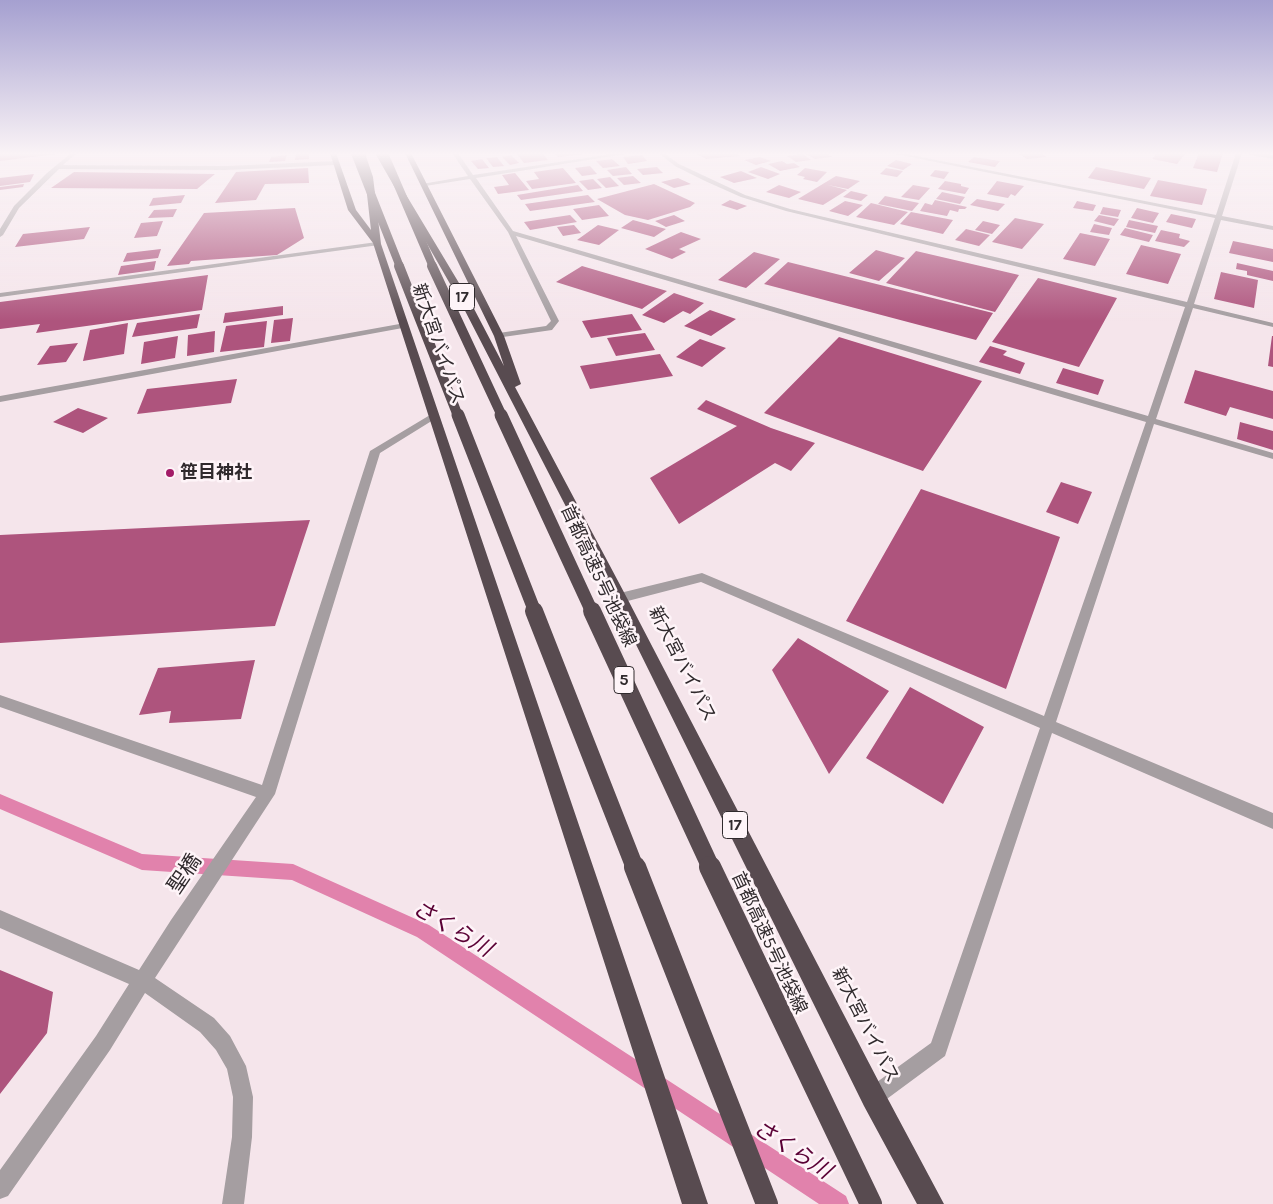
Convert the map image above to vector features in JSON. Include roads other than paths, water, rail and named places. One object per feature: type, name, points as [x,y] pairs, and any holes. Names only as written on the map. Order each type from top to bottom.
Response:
[{"type":"highway","points":[[352,209],[377,244]]},
{"type":"highway","name":"新大宮バイパス","points":[[373,209],[377,244],[695,1204]]},
{"type":"highway","points":[[377,209],[767,1204]]},
{"type":"highway","name":"首都高速5号池袋線","points":[[407,209],[717,882],[871,1204]]},
{"type":"highway","name":"新大宮バイパス","points":[[411,209],[466,303],[620,598],[873,1097],[931,1204]]},
{"type":"highway","name":"17","points":[[436,209],[499,336],[540,446]]},
{"type":"street","points":[[0,235],[15,209]]},
{"type":"street","points":[[495,209],[511,232],[555,320],[548,328],[499,336]]},
{"type":"street","points":[[785,209],[1273,325]]},
{"type":"street","points":[[1175,209],[1273,228]]},
{"type":"street","points":[[873,1097],[938,1049],[1222,209]]},
{"type":"street","points":[[511,232],[1273,456]]},
{"type":"street","points":[[0,295],[377,244]]},
{"type":"street","points":[[0,399],[405,324]]},
{"type":"street","name":"聖橋","points":[[0,1188],[103,1043],[192,904],[267,794],[375,451],[435,415]]},
{"type":"street","points":[[620,598],[702,576],[1273,821]]},
{"type":"street","points":[[0,701],[267,794]]},
{"type":"street","points":[[0,919],[143,980],[207,1025],[223,1043],[236,1066],[243,1097],[242,1137],[233,1204]]},
{"type":"waterway","name":"さくら川","points":[[0,801],[142,862],[293,872],[423,931],[838,1204]]},
{"type":"place","name":"笹目神社","points":[[170,473]]}]
